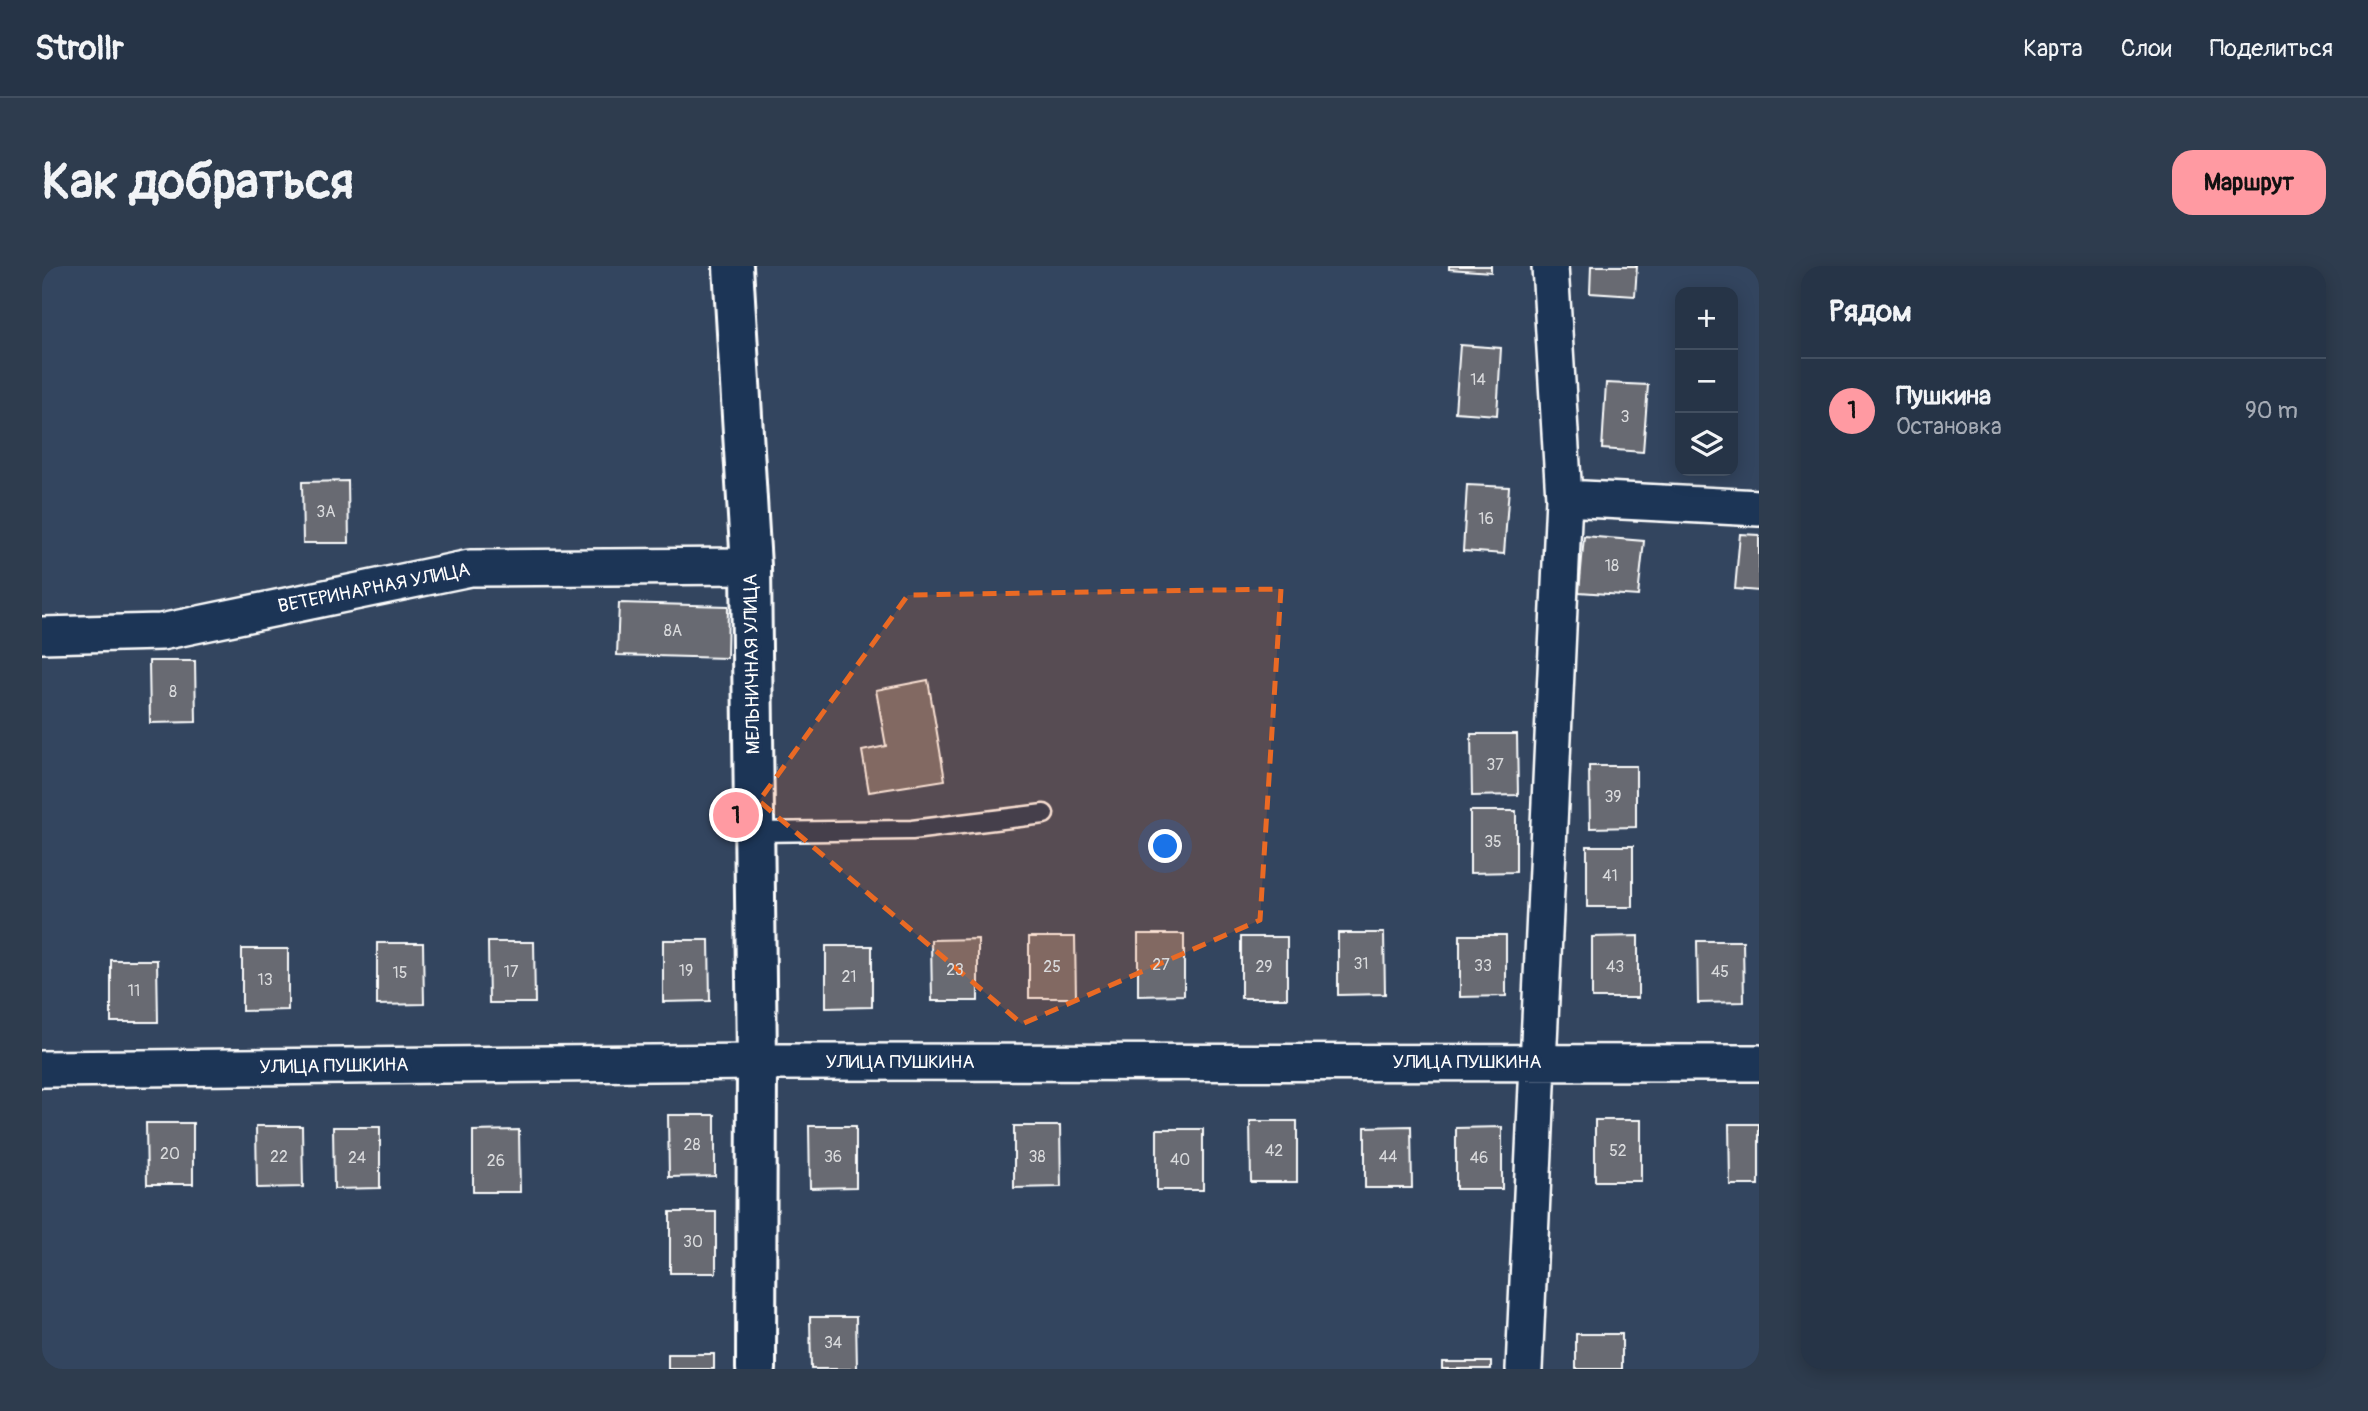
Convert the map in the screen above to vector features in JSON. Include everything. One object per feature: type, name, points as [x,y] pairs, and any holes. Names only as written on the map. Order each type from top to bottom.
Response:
[{"type":"street","name":"МЕЛЬНИЧНАЯ УЛИЦА","points":[[733,266],[751,566],[757,1062],[757,1369]]},
{"type":"street","points":[[1524,1369],[1564,498],[1550,266]]},
{"type":"street","points":[[1564,498],[1759,508]]},
{"type":"street","name":"ВЕТЕРИНАРНАЯ УЛИЦА","points":[[42,635],[161,632],[470,568],[751,566]]},
{"type":"street","name":"УЛИЦА ПУШКИНА","points":[[42,1069],[757,1062],[1759,1063]]},
{"type":"lane","points":[[754,832],[912,830],[1044,814]]},
{"type":"highlighted area","points":[[1281,589],[1260,920],[1022,1024],[759,801],[908,595]]},
{"type":"building","points":[[1449,266],[1491,266],[1491,272],[1449,269]]},
{"type":"building","points":[[1591,266],[1637,266],[1635,296],[1590,293]]},
{"type":"building","points":[[1460,345],[1501,348],[1497,415],[1455,412]]},
{"type":"building","points":[[1606,383],[1648,385],[1643,452],[1602,449]]},
{"type":"building","points":[[348,481],[349,543],[303,543],[302,482]]},
{"type":"building","points":[[1467,485],[1509,487],[1504,554],[1463,551]]},
{"type":"building","points":[[1740,534],[1759,535],[1759,591],[1735,589]]},
{"type":"building","points":[[1584,536],[1644,541],[1638,596],[1579,592]]},
{"type":"building","points":[[619,603],[728,606],[727,658],[617,655]]},
{"type":"building","points":[[149,661],[195,661],[196,722],[150,723]]},
{"type":"building","points":[[928,680],[945,780],[869,792],[862,751],[886,746],[876,690]]},
{"type":"building","points":[[1471,734],[1517,734],[1518,795],[1472,796]]},
{"type":"building","points":[[1589,766],[1636,766],[1636,827],[1590,828]]},
{"type":"building","points":[[1470,811],[1516,811],[1516,872],[1470,873]]},
{"type":"building","points":[[1587,846],[1633,846],[1633,907],[1587,907]]},
{"type":"building","points":[[1338,933],[1384,933],[1385,994],[1338,995]]},
{"type":"building","points":[[1138,934],[1184,934],[1184,995],[1138,996]]},
{"type":"building","points":[[1460,935],[1506,935],[1506,996],[1460,997]]},
{"type":"building","points":[[1638,936],[1638,998],[1592,998],[1592,937]]},
{"type":"building","points":[[1029,937],[1075,937],[1076,998],[1029,998]]},
{"type":"building","points":[[1241,937],[1287,937],[1287,998],[1241,998]]},
{"type":"building","points":[[978,939],[978,1001],[932,1001],[931,940]]},
{"type":"building","points":[[663,940],[709,940],[710,1001],[663,1002]]},
{"type":"building","points":[[1697,941],[1743,941],[1744,1002],[1698,1003]]},
{"type":"building","points":[[488,942],[534,942],[535,1003],[489,1003]]},
{"type":"building","points":[[377,943],[423,943],[424,1004],[377,1005]]},
{"type":"building","points":[[826,946],[872,946],[872,1007],[826,1008]]},
{"type":"building","points":[[242,949],[288,949],[288,1010],[242,1011]]},
{"type":"building","points":[[111,960],[157,960],[158,1022],[111,1022]]},
{"type":"building","points":[[668,1115],[715,1115],[715,1176],[669,1177]]},
{"type":"building","points":[[1595,1120],[1641,1120],[1641,1181],[1595,1181]]},
{"type":"building","points":[[1250,1121],[1297,1121],[1297,1182],[1251,1182]]},
{"type":"building","points":[[146,1123],[193,1123],[193,1184],[147,1184]]},
{"type":"building","points":[[1729,1124],[1759,1124],[1759,1185],[1730,1185]]},
{"type":"building","points":[[256,1126],[302,1126],[303,1187],[257,1188]]},
{"type":"building","points":[[809,1126],[856,1126],[856,1187],[810,1188]]},
{"type":"building","points":[[1014,1126],[1060,1126],[1061,1187],[1014,1188]]},
{"type":"building","points":[[1411,1126],[1412,1188],[1365,1188],[1365,1127]]},
{"type":"building","points":[[333,1127],[380,1127],[380,1188],[334,1189]]},
{"type":"building","points":[[1502,1127],[1502,1189],[1456,1189],[1456,1128]]},
{"type":"building","points":[[1157,1129],[1203,1129],[1203,1190],[1157,1190]]},
{"type":"building","points":[[519,1130],[520,1192],[473,1192],[473,1131]]},
{"type":"building","points":[[670,1212],[716,1212],[716,1273],[670,1273]]},
{"type":"building","points":[[810,1317],[856,1317],[857,1369],[811,1369]]},
{"type":"building","points":[[1576,1334],[1622,1334],[1622,1369],[1576,1369]]},
{"type":"building","points":[[668,1354],[714,1354],[714,1369],[668,1369]]},
{"type":"building","points":[[1442,1362],[1491,1362],[1491,1369],[1442,1369]]},
{"type":"place","name":"Пушкина","points":[[736,815]]}]
